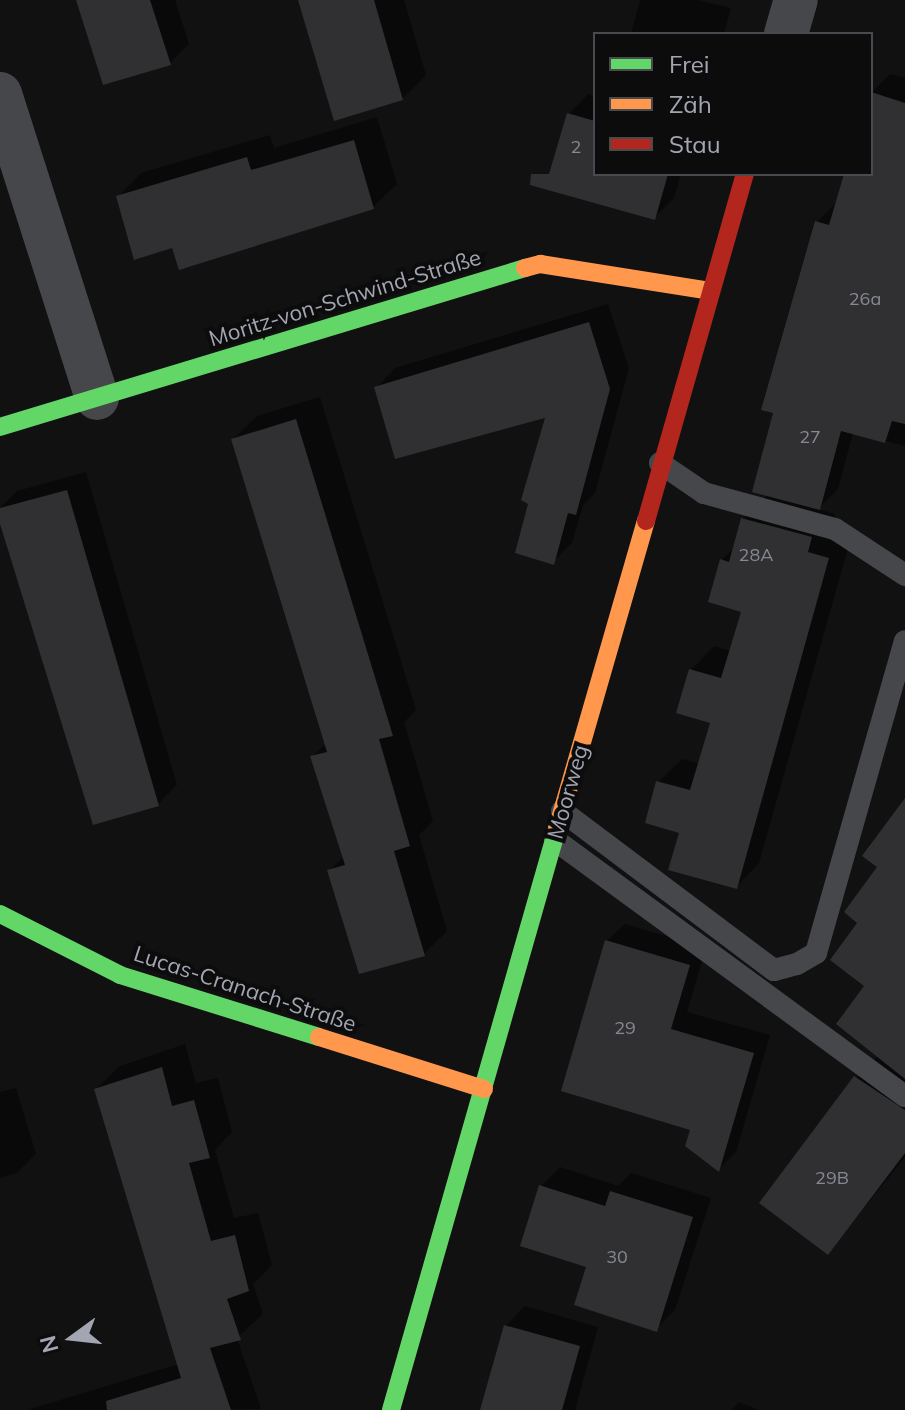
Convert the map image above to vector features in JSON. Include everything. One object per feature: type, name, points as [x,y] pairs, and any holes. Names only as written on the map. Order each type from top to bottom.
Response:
[{"type":"street","points":[[787,32],[796,0]]},
{"type":"street","points":[[0,94],[97,398]]},
{"type":"street","name":"Moorweg","points":[[391,1410],[744,176]]},
{"type":"street","name":"Moritz-von-Schwind-Straße","points":[[0,427],[540,264],[710,291]]},
{"type":"street","name":"Lucas-Cranach-Straße","points":[[0,914],[120,975],[484,1089]]},
{"type":"lane","points":[[660,463],[704,493],[835,529],[905,575]]},
{"type":"lane","points":[[562,811],[774,970],[797,964],[816,953],[905,641]]},
{"type":"lane","points":[[555,840],[905,1096]]},
{"type":"building","points":[[76,0],[150,0],[171,65],[103,85]]},
{"type":"building","points":[[298,0],[374,0],[403,100],[334,121]]},
{"type":"building","points":[[873,93],[905,103],[905,424],[892,421],[885,443],[841,431],[820,510],[752,492],[773,413],[761,410],[815,221],[829,225],[843,176],[873,176]]},
{"type":"building","points":[[567,113],[593,120],[593,176],[667,176],[655,220],[530,185],[531,174],[549,174]]},
{"type":"building","points":[[354,140],[374,209],[179,270],[172,248],[134,260],[116,196],[247,157],[251,170]]},
{"type":"building","points":[[589,322],[610,389],[576,515],[568,513],[554,565],[515,553],[528,504],[521,500],[545,418],[395,459],[374,387]]},
{"type":"building","points":[[296,419],[393,736],[379,739],[410,846],[394,851],[425,956],[359,974],[327,870],[345,865],[310,756],[327,752],[231,439]]},
{"type":"building","points":[[67,490],[159,806],[93,825],[0,524],[0,508]]},
{"type":"building","points":[[741,518],[812,537],[808,552],[829,558],[737,889],[668,870],[679,833],[645,823],[656,781],[690,790],[710,723],[676,713],[689,669],[721,678],[741,612],[708,602],[720,559],[729,562]]},
{"type":"building","points":[[905,798],[905,1079],[836,1024],[864,986],[830,960],[857,923],[844,912],[877,867],[862,856]]},
{"type":"building","points":[[605,940],[690,965],[671,1029],[754,1053],[719,1172],[685,1146],[690,1130],[561,1091]]},
{"type":"building","points":[[162,1067],[172,1106],[194,1100],[210,1158],[189,1163],[211,1241],[235,1235],[249,1291],[227,1299],[241,1340],[210,1348],[231,1410],[107,1410],[106,1401],[181,1378],[94,1089]]},
{"type":"building","points":[[854,1076],[905,1110],[905,1153],[828,1255],[759,1203]]},
{"type":"building","points":[[539,1185],[605,1206],[610,1191],[693,1217],[657,1332],[574,1305],[586,1267],[520,1246]]},
{"type":"building","points":[[504,1325],[580,1346],[562,1410],[480,1410]]},
{"type":"traffic: fast","points":[[0,427],[525,268]]},
{"type":"traffic: fast","points":[[391,1410],[557,829]]},
{"type":"traffic: fast","points":[[0,914],[120,975],[319,1037]]},
{"type":"traffic: slow","points":[[525,268],[540,264],[710,291]]},
{"type":"traffic: slow","points":[[557,829],[646,521]]},
{"type":"traffic: slow","points":[[319,1037],[484,1089]]},
{"type":"traffic: jam","points":[[646,521],[744,176]]}]
